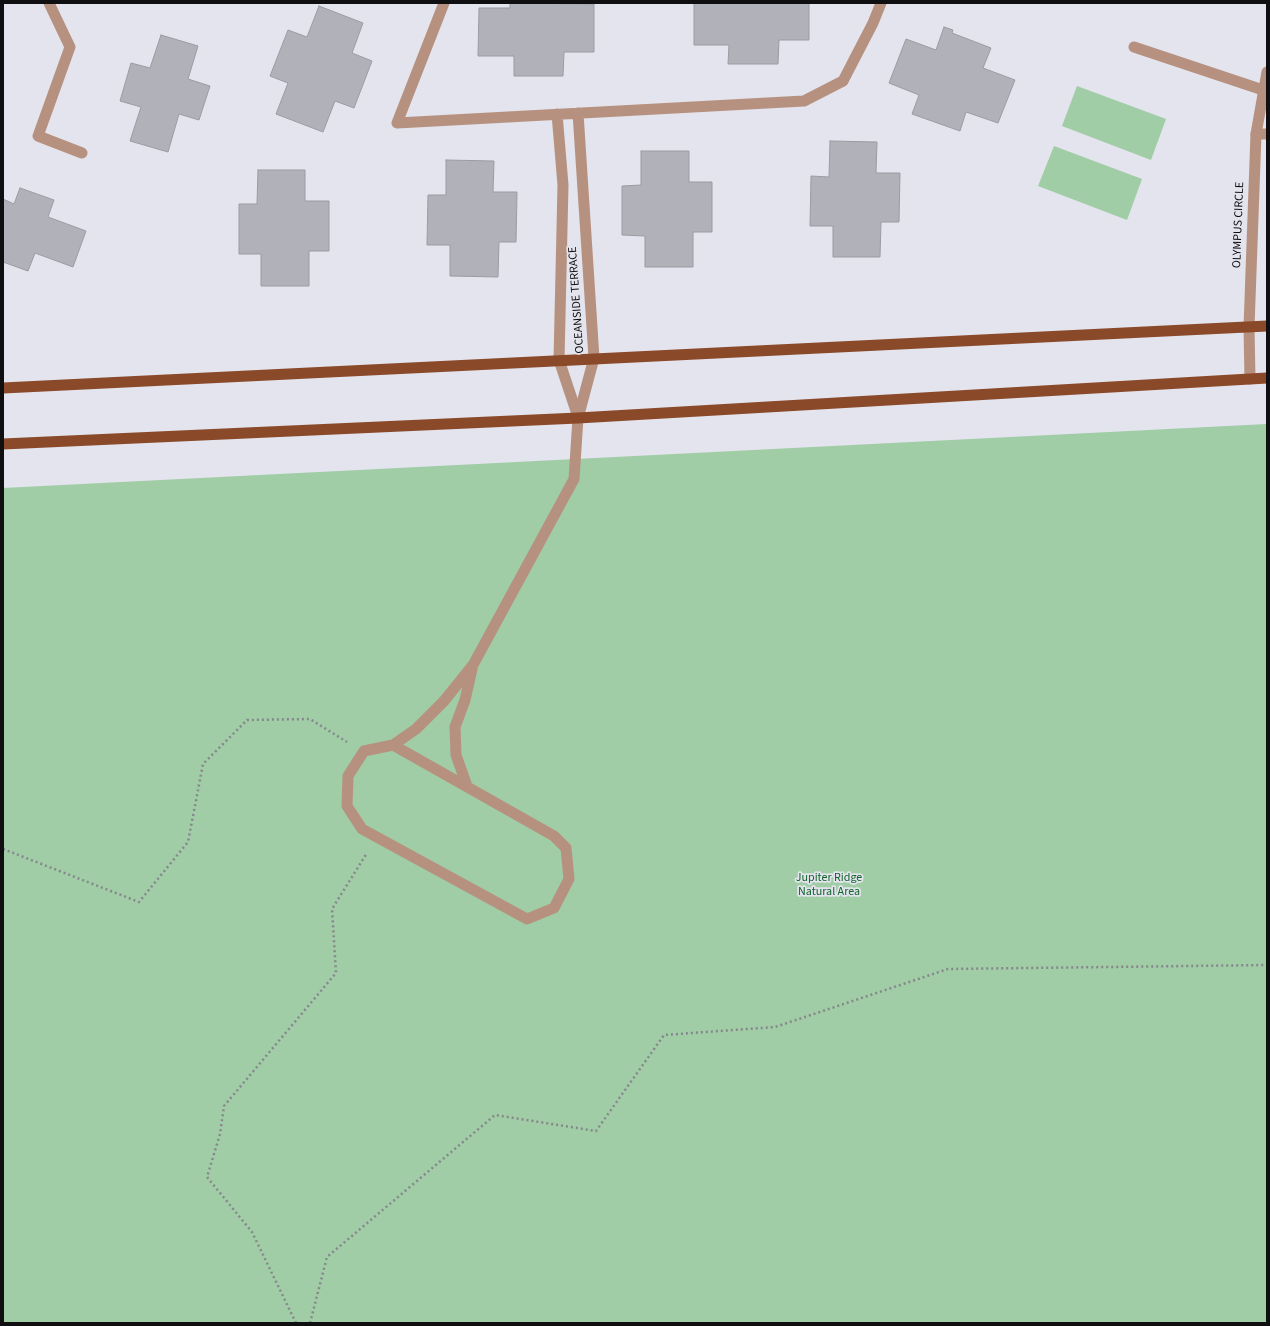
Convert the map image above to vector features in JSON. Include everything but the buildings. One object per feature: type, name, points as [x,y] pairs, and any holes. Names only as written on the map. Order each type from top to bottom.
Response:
[{"type":"main road","points":[[3,388],[1267,326]]},
{"type":"main road","points":[[3,444],[578,418],[1267,378]]},
{"type":"street","points":[[49,3],[70,47],[38,136],[82,153]]},
{"type":"street","points":[[444,3],[397,123],[804,101],[843,80],[873,23],[881,3]]},
{"type":"street","points":[[1134,47],[1263,90]]},
{"type":"street","name":"OLYMPUS CIRCLE","points":[[1250,379],[1249,327],[1256,134],[1267,72]]},
{"type":"street","name":"OCEANSIDE TERRACE","points":[[578,113],[594,358],[578,418]]},
{"type":"street","name":"OCEANSIDE TERRACE","points":[[556,114],[563,185],[560,360],[578,418]]},
{"type":"street","points":[[1256,134],[1267,134]]},
{"type":"street","points":[[393,745],[554,836],[566,848],[569,879],[554,908],[527,919],[362,829],[347,806],[348,776],[364,751],[393,745],[416,729],[444,701],[473,665],[574,478],[578,418]]},
{"type":"street","points":[[467,786],[456,755],[455,727],[465,700],[473,665]]},
{"type":"path","points":[[3,849],[139,902],[188,842],[203,764],[247,720],[310,719],[364,751]]},
{"type":"path","points":[[296,1323],[252,1232],[207,1177],[220,1134],[224,1106],[336,973],[332,909],[377,837]]},
{"type":"path","points":[[310,1323],[327,1257],[495,1115],[596,1131],[664,1035],[775,1027],[948,969],[1267,966]]},
{"type":"green space","points":[[1077,86],[1166,119],[1151,160],[1062,126]]},
{"type":"green space","points":[[1054,146],[1142,179],[1127,220],[1038,186]]},
{"type":"green space","name":"Jupiter Ridge Natural Area","points":[[1267,424],[1267,1323],[3,1323],[3,488]]}]
